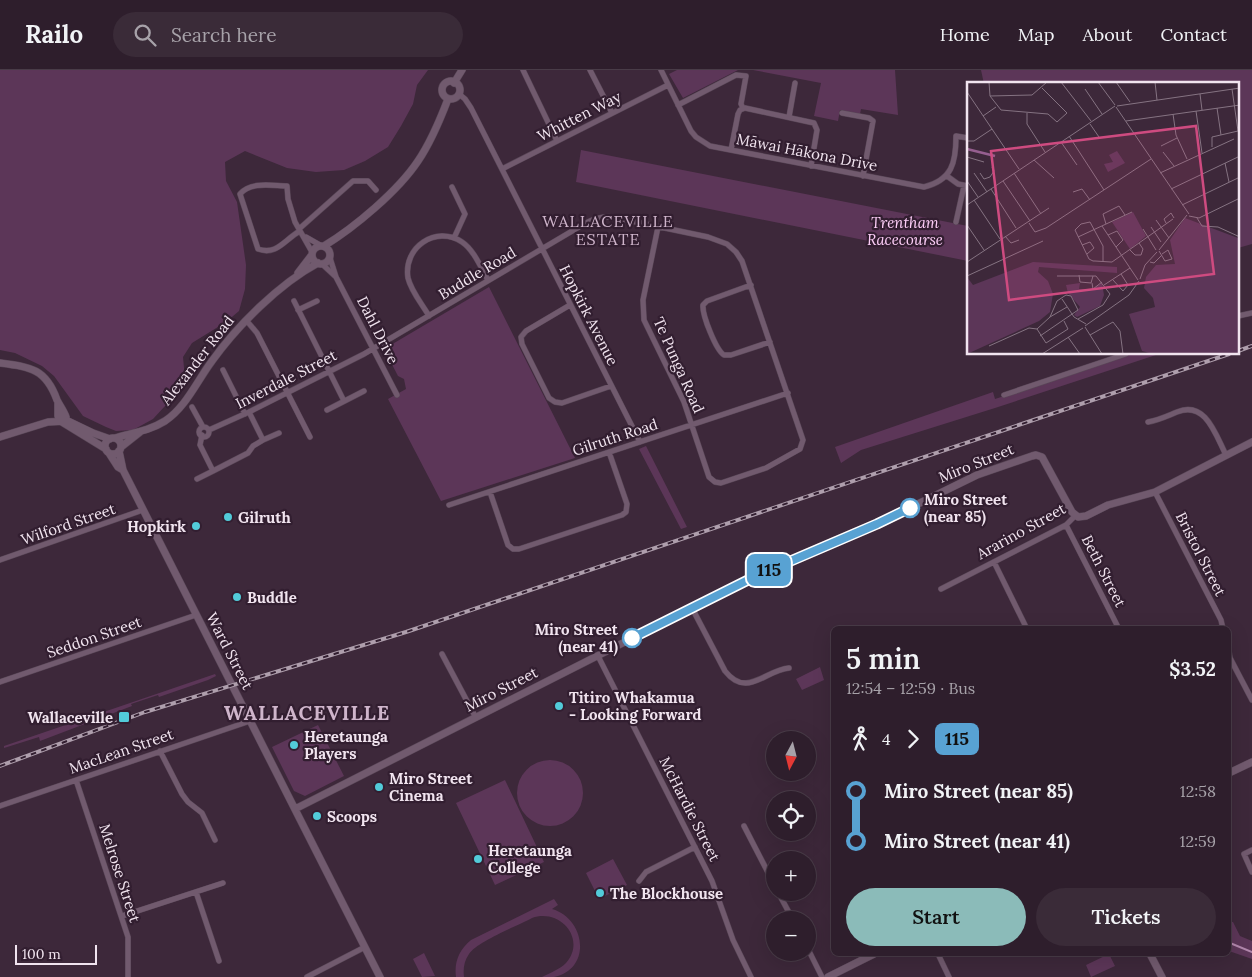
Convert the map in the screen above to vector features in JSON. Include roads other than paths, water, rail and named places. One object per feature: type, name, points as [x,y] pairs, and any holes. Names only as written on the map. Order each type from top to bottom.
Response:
[{"type":"street","points":[[454,83],[462,70]]},
{"type":"street","points":[[523,70],[557,141]]},
{"type":"street","points":[[590,70],[612,113]]},
{"type":"street","name":"Māwai Hākona Drive","points":[[661,70],[696,137],[710,146],[918,187],[935,184],[947,176]]},
{"type":"street","points":[[678,105],[736,75],[746,76],[743,108],[738,114],[731,150]]},
{"type":"street","points":[[446,83],[454,83],[460,89],[459,94],[453,99],[448,99],[443,93],[443,88],[446,83]]},
{"type":"street","points":[[789,117],[795,83]]},
{"type":"street","name":"Whitten Way","points":[[502,169],[668,85]]},
{"type":"street","name":"Hopkirk Avenue","points":[[459,94],[471,108],[640,442]]},
{"type":"street","name":"Alexander Road","points":[[112,438],[140,432],[166,420],[181,407],[225,342],[246,320],[293,279],[312,254],[314,248],[351,227],[412,170],[425,149],[448,99]]},
{"type":"street","points":[[743,108],[814,122],[818,127],[811,166]]},
{"type":"street","points":[[842,113],[869,118],[873,121],[863,176]]},
{"type":"street","points":[[956,222],[966,186],[955,182],[947,176],[954,160],[956,136],[967,138]]},
{"type":"street","points":[[320,264],[314,261],[301,232],[288,199],[287,186],[259,185],[242,191],[240,194],[241,199],[258,250],[264,251],[276,249],[301,232],[353,181],[368,181],[376,190]]},
{"type":"street","points":[[452,187],[465,214],[454,238]]},
{"type":"street","name":"Buddle Road","points":[[373,348],[590,220],[601,217],[612,218],[715,239],[726,244],[736,252],[752,285],[788,393]]},
{"type":"street","name":"Alexander Road","points":[[293,279],[327,262],[351,227]]},
{"type":"street","name":"Te Punga Road","points":[[658,227],[643,300],[643,315],[648,330],[684,402],[710,478],[718,483],[735,479],[766,468],[802,447],[804,440],[788,393]]},
{"type":"street","points":[[301,232],[328,248],[330,256]]},
{"type":"street","points":[[428,316],[409,281],[408,273],[410,259],[416,248],[428,239],[442,236],[454,238],[468,247],[488,280]]},
{"type":"street","name":"Dahl Drive","points":[[330,256],[336,277],[397,394]]},
{"type":"street","name":"Dahl Drive","points":[[320,264],[336,277]]},
{"type":"street","points":[[752,285],[707,300],[703,305],[704,314],[718,348],[724,355],[731,355],[770,342]]},
{"type":"street","points":[[294,301],[344,401]]},
{"type":"street","points":[[298,310],[317,301]]},
{"type":"street","points":[[570,305],[526,330],[522,337],[522,344],[549,398],[554,402],[562,403],[611,386]]},
{"type":"street","points":[[246,320],[257,333],[310,437]]},
{"type":"street","name":"Inverdale Street","points":[[202,435],[207,436],[209,430],[247,413],[373,348]]},
{"type":"street","points":[[1004,395],[1123,355]]},
{"type":"street","points":[[0,363],[25,366],[39,372],[50,384],[58,402],[58,416],[62,422]]},
{"type":"street","points":[[223,370],[263,440]]},
{"type":"street","points":[[327,410],[364,391]]},
{"type":"street","name":"Gilruth Road","points":[[449,506],[455,500],[490,492],[788,393]]},
{"type":"street","points":[[192,407],[203,427],[209,430]]},
{"type":"street","points":[[1148,422],[1160,420],[1188,409],[1198,411],[1209,422],[1226,455]]},
{"type":"street","points":[[0,437],[48,422],[68,421],[93,433],[112,438],[120,443],[120,449],[115,453],[108,451],[105,444],[112,438]]},
{"type":"street","name":"Ward Street","points":[[62,422],[108,451],[118,467],[123,470]]},
{"type":"street","points":[[203,427],[200,430],[202,435],[200,445],[213,471]]},
{"type":"street","name":"Alexander Road","points":[[120,449],[140,432]]},
{"type":"street","points":[[197,479],[248,453],[253,446],[279,433]]},
{"type":"street","name":"Ararino Street","points":[[941,589],[1066,525],[1075,516],[1086,516],[1108,506],[1155,492],[1252,442]]},
{"type":"street","name":"Ward Street","points":[[120,449],[123,470],[380,977]]},
{"type":"street","points":[[490,492],[508,545],[513,550],[622,515],[626,512],[626,501],[610,452]]},
{"type":"street","name":"Miro Street","points":[[295,810],[758,575],[893,517],[977,475],[1036,455],[1042,457],[1075,516]]},
{"type":"street","name":"Bristol Street","points":[[1155,492],[1221,620],[1222,626]]},
{"type":"street","name":"Wilford Street","points":[[0,560],[143,510]]},
{"type":"street","name":"Beth Street","points":[[1066,525],[1117,626]]},
{"type":"street","points":[[994,562],[1026,626]]},
{"type":"street","points":[[692,608],[725,671],[736,681],[748,684],[782,668],[790,668]]},
{"type":"street","name":"Seddon Street","points":[[0,682],[196,615]]},
{"type":"street","points":[[442,654],[476,718]]},
{"type":"street","name":"McHardie Street","points":[[598,656],[712,881],[733,940],[751,977]]},
{"type":"street","points":[[1231,660],[1252,700]]},
{"type":"street","name":"MacLean Street","points":[[0,806],[250,721]]},
{"type":"street","points":[[160,751],[182,794],[188,802],[202,813],[215,840]]},
{"type":"street","points":[[1231,772],[1252,762]]},
{"type":"street","name":"Melrose Street","points":[[76,780],[128,937],[128,977]]},
{"type":"street","points":[[744,826],[766,869]]},
{"type":"street","points":[[639,881],[646,872],[695,847]]},
{"type":"street","points":[[1252,850],[1244,854],[1252,872]]},
{"type":"street","points":[[122,916],[223,882]]},
{"type":"street","points":[[196,892],[219,961]]},
{"type":"street","points":[[307,977],[365,947]]},
{"type":"street","points":[[828,977],[870,956]]},
{"type":"street","points":[[939,956],[949,977]]},
{"type":"street","points":[[1151,956],[1162,977]]},
{"type":"street","points":[[814,961],[822,977]]},
{"type":"waterway","points":[[1231,943],[1252,952]]},
{"type":"railway","points":[[1240,350],[1252,346]]},
{"type":"railway","points":[[0,766],[145,712],[406,632],[1226,355]]},
{"type":"place","name":"Miro Street (near 85)","points":[[910,508]]},
{"type":"place","name":"Gilruth","points":[[228,517]]},
{"type":"place","name":"Hopkirk","points":[[196,526]]},
{"type":"place","name":"Buddle","points":[[237,597]]},
{"type":"place","name":"Miro Street (near 41)","points":[[632,638]]},
{"type":"place","name":"Titiro Whakamua - Looking Forward","points":[[559,706]]},
{"type":"place","name":"Wallaceville","points":[[124,717]]},
{"type":"place","name":"Heretaunga Players","points":[[294,745]]},
{"type":"place","name":"Miro Street Cinema","points":[[379,787]]},
{"type":"place","name":"Scoops","points":[[317,816]]},
{"type":"place","name":"Heretaunga College","points":[[478,859]]},
{"type":"place","name":"The Blockhouse","points":[[600,893]]},
{"type":"district","name":"WALLACEVILLE ESTATE","points":[[608,230]]},
{"type":"district","name":"WALLACEVILLE","points":[[307,712]]},
{"type":"park label","name":"Trentham Racecourse","points":[[905,230]]}]
